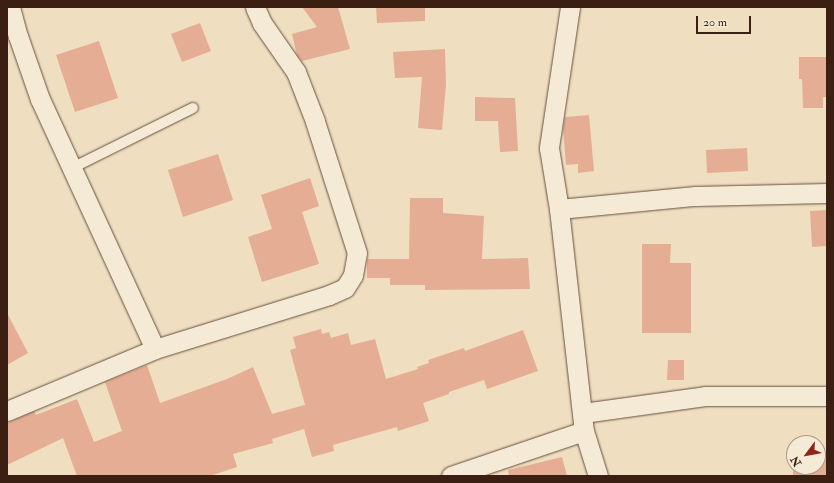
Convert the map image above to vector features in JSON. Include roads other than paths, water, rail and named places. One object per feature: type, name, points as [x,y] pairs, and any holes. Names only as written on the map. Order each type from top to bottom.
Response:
[{"type":"street","points":[[10,7],[18,36],[40,99],[155,349]]},
{"type":"street","points":[[7,411],[155,349],[329,295],[345,288],[353,275],[357,253],[315,121],[296,72],[262,23],[254,7]]},
{"type":"street","points":[[570,7],[548,148],[559,209],[584,422],[598,476]]},
{"type":"street","points":[[559,209],[695,196],[827,193]]},
{"type":"street","points":[[451,476],[584,422],[705,396],[827,396]]},
{"type":"lane","points":[[72,168],[193,108]]}]
